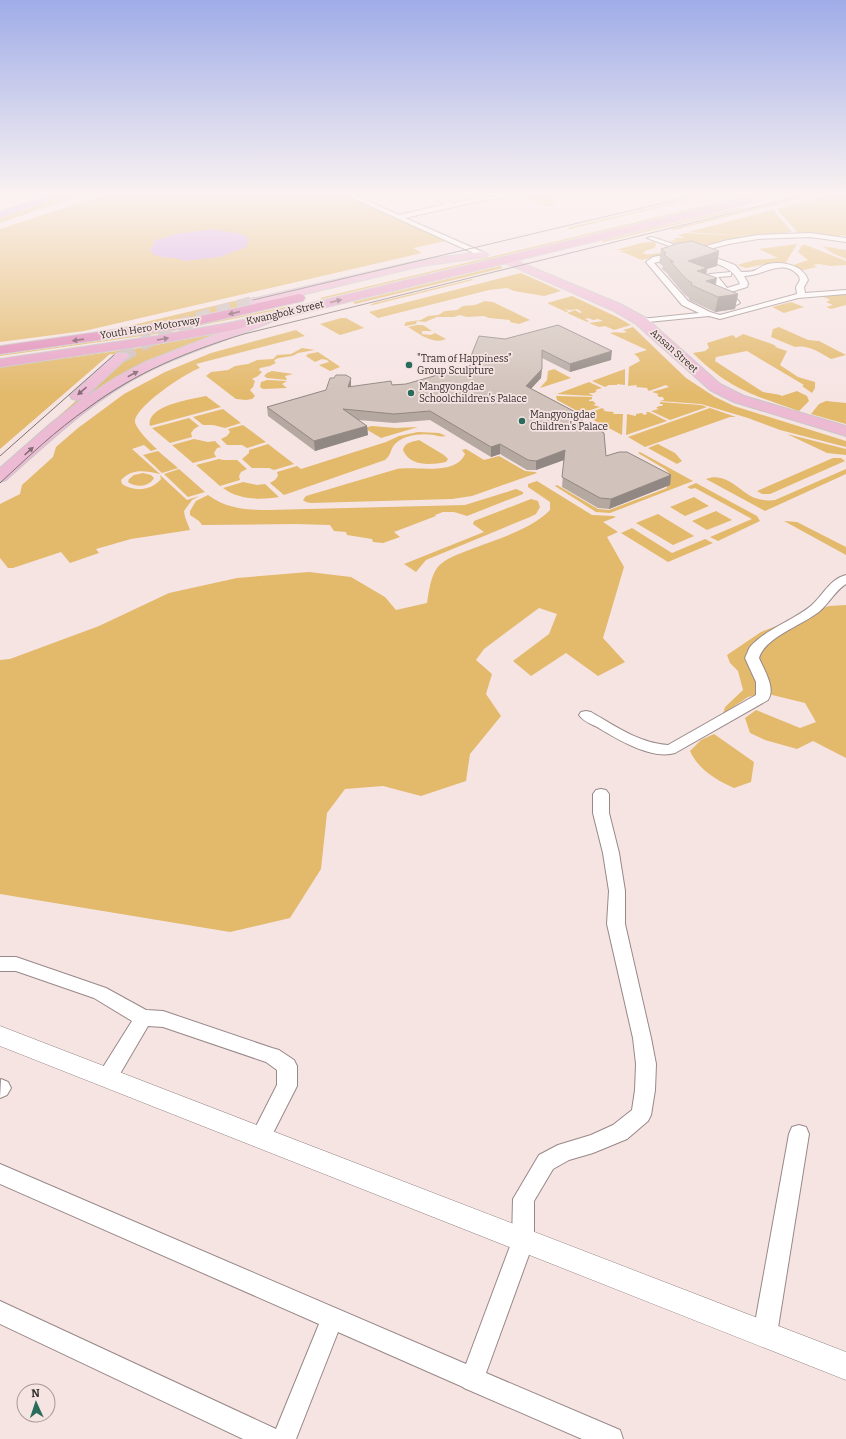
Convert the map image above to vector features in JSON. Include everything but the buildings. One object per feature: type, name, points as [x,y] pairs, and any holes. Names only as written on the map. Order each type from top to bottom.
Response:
[{"type":"highway","name":"Kwangbok Street","points":[[299,298],[456,261]]},
{"type":"highway","name":"Kwangbok Street","points":[[0,363],[156,340],[271,317],[502,261]]},
{"type":"highway","name":"Youth Hero Motorway","points":[[0,350],[176,325],[299,298]]},
{"type":"main road","points":[[256,302],[421,263],[435,261]]},
{"type":"main road","name":"Ansan Street","points":[[510,261],[616,307],[641,320],[715,387],[739,399],[846,431]]},
{"type":"main road","points":[[0,477],[73,413],[128,376],[171,356],[249,328],[271,317]]},
{"type":"main road","points":[[0,463],[122,356]]},
{"type":"street","points":[[652,261],[650,262],[684,303],[720,317],[801,296],[846,292]]},
{"type":"street","points":[[716,261],[732,267],[744,282],[744,285],[726,291]]},
{"type":"street","points":[[739,274],[754,272],[770,266],[791,268],[801,272],[804,276],[804,280],[800,287],[801,296]]},
{"type":"street","points":[[728,274],[710,276],[715,279],[743,311]]},
{"type":"street","points":[[641,320],[672,316],[709,314]]},
{"type":"street","points":[[586,715],[637,743],[659,750],[670,750],[763,697],[763,682],[752,658],[755,649],[777,632],[804,617],[817,607],[836,585],[846,579]]},
{"type":"street","points":[[472,1380],[523,1241],[524,1199],[546,1162],[565,1152],[593,1144],[620,1132],[641,1115],[646,1064],[642,1038],[616,924],[617,891],[611,853],[602,813],[601,794]]},
{"type":"street","points":[[0,964],[16,964],[100,993],[142,1018],[163,1019],[272,1056],[287,1066],[287,1086],[260,1138]]},
{"type":"street","points":[[107,1078],[125,1050],[142,1018]]},
{"type":"street","points":[[0,1036],[846,1366]]},
{"type":"street","points":[[765,1334],[799,1134]]},
{"type":"street","points":[[0,1175],[611,1439]]},
{"type":"street","points":[[0,1312],[270,1439]]},
{"type":"street","points":[[284,1439],[332,1319]]},
{"type":"shaded area","points":[[0,261],[387,261],[84,331],[0,342]]},
{"type":"shaded area","points":[[473,261],[480,261],[322,299],[320,298]]},
{"type":"shaded area","points":[[751,261],[787,261],[785,264],[765,264],[746,268],[737,265]]},
{"type":"shaded area","points":[[805,261],[846,261],[846,265],[832,266],[818,264],[813,265],[817,267],[803,270],[790,266]]},
{"type":"shaded area","points":[[500,266],[503,268],[355,304],[353,302]]},
{"type":"shaded area","points":[[521,273],[561,291],[544,296],[514,291],[507,288],[489,290],[378,318],[369,312]]},
{"type":"shaded area","points":[[472,279],[473,280],[369,306],[374,303]]},
{"type":"shaded area","points":[[846,293],[846,305],[831,309],[826,307],[833,305],[826,302],[830,300],[822,296]]},
{"type":"shaded area","points":[[572,296],[631,325],[614,330],[605,326],[599,327],[589,323],[603,321],[588,318],[585,319],[589,321],[587,322],[567,313],[575,310],[580,313],[582,312],[577,309],[564,309],[569,311],[566,312],[547,303]]},
{"type":"shaded area","points":[[243,299],[253,305],[198,316],[120,328]]},
{"type":"shaded area","points":[[485,301],[493,302],[530,320],[519,324],[510,322],[510,320],[489,318],[484,316],[467,317],[460,315],[454,317],[437,317],[425,322],[417,321],[416,324],[404,325],[406,322],[421,320],[428,316],[438,315],[445,311],[457,310],[463,306],[475,305]]},
{"type":"shaded area","points":[[791,302],[804,307],[784,313],[772,307]]},
{"type":"shaded area","points":[[285,307],[287,308],[163,333],[0,356],[162,332]]},
{"type":"shaded area","points":[[346,318],[364,328],[340,335],[320,324]]},
{"type":"shaded area","points":[[423,325],[432,331],[422,331],[422,334],[431,335],[435,333],[446,339],[436,341],[431,340],[408,327]]},
{"type":"shaded area","points":[[633,327],[686,378],[715,397],[734,406],[846,441],[846,447],[780,430],[748,418],[701,404],[660,401],[664,400],[663,397],[659,397],[657,395],[659,394],[652,392],[669,387],[666,385],[649,391],[647,389],[648,388],[636,387],[637,385],[628,386],[629,367],[640,361],[634,354],[647,350],[610,333],[625,333],[627,332],[623,330]]},
{"type":"shaded area","points":[[779,327],[808,340],[819,341],[846,355],[831,359],[814,350],[800,346],[795,347],[771,337],[773,329]]},
{"type":"shaded area","points":[[296,330],[305,336],[196,364],[200,368],[184,376],[162,391],[137,415],[135,422],[138,429],[157,449],[151,451],[144,445],[132,449],[160,474],[144,471],[135,472],[121,480],[122,484],[127,487],[137,489],[147,488],[157,483],[161,479],[160,475],[187,500],[199,496],[192,500],[184,511],[190,530],[131,539],[96,549],[99,553],[70,563],[61,552],[13,568],[8,568],[0,558],[0,504],[20,494],[22,485],[53,457],[56,447],[78,428],[124,394],[165,372],[211,353]]},
{"type":"shaded area","points":[[743,334],[787,351],[780,365],[798,377],[815,382],[815,388],[812,393],[802,386],[804,385],[747,351],[716,357],[715,361],[763,392],[782,396],[797,391],[807,396],[809,401],[799,411],[742,390],[718,375],[693,353],[705,351],[709,348],[707,343],[733,335],[736,338]]},
{"type":"shaded area","points":[[209,335],[213,336],[160,356],[109,381],[42,431],[127,356],[110,354],[0,449],[0,367],[139,348]]},
{"type":"shaded area","points":[[302,348],[315,350],[276,359],[274,361],[276,363],[260,368],[259,370],[262,372],[252,379],[255,381],[250,390],[255,396],[252,399],[236,399],[206,376],[211,372],[228,370],[235,366],[248,364],[257,360],[273,359],[277,355],[291,354]]},
{"type":"shaded area","points":[[318,352],[340,367],[330,371],[319,365],[329,362],[327,360],[322,359],[315,362],[306,356],[308,354]]},
{"type":"shaded area","points":[[554,369],[571,378],[540,388],[547,380],[548,371]]},
{"type":"shaded area","points":[[625,369],[625,385],[617,384],[605,387],[592,381]]},
{"type":"shaded area","points":[[272,371],[293,374],[285,376],[287,380],[267,378],[264,376]]},
{"type":"shaded area","points":[[267,380],[287,381],[282,384],[287,388],[263,389],[260,387],[261,382]]},
{"type":"shaded area","points":[[589,382],[602,388],[589,394],[593,395],[592,396],[557,394]]},
{"type":"shaded area","points":[[206,396],[221,407],[150,426],[151,419],[155,413],[163,408],[182,401]]},
{"type":"shaded area","points":[[556,396],[592,397],[589,401],[593,401],[596,404],[593,405],[600,407],[581,413],[557,400]]},
{"type":"shaded area","points":[[826,401],[846,403],[846,424],[811,414],[819,404]]},
{"type":"shaded area","points":[[660,402],[701,405],[707,407],[670,420],[651,411],[659,409],[656,408],[662,406],[663,404],[660,404]]},
{"type":"shaded area","points":[[602,408],[605,410],[603,411],[614,412],[613,414],[623,414],[622,435],[584,415]]},
{"type":"shaded area","points":[[710,408],[736,417],[730,417],[645,447],[628,437]]},
{"type":"shaded area","points":[[223,409],[241,423],[225,428],[213,425],[203,425],[193,417]]},
{"type":"shaded area","points":[[646,412],[667,421],[626,435],[627,414],[636,416],[636,414],[647,414]]},
{"type":"shaded area","points":[[189,418],[199,426],[191,433],[192,437],[170,443],[152,428]]},
{"type":"shaded area","points":[[243,425],[266,442],[247,448],[242,445],[227,445],[221,439],[227,436],[230,432],[228,429]]},
{"type":"shaded area","points":[[372,426],[396,428],[418,427],[381,438],[364,428]]},
{"type":"shaded area","points":[[418,432],[439,433],[446,436],[424,434],[413,435],[395,444],[389,456],[385,460],[284,495],[270,483],[278,476],[277,472],[297,466],[301,469],[386,442],[399,436]]},
{"type":"shaded area","points":[[787,434],[846,449],[846,455],[827,453]]},
{"type":"shaded area","points":[[194,439],[208,442],[215,441],[221,447],[217,448],[214,453],[216,457],[193,463],[172,445]]},
{"type":"shaded area","points":[[419,440],[444,455],[448,459],[446,462],[422,464],[406,456],[403,450],[405,445]]},
{"type":"shaded area","points":[[268,444],[294,464],[274,470],[269,468],[252,468],[242,459],[249,453],[249,450]]},
{"type":"shaded area","points":[[658,444],[675,453],[682,461],[677,464],[648,448]]},
{"type":"shaded area","points":[[466,449],[484,460],[499,456],[525,471],[537,473],[472,496],[452,499],[311,503],[303,500],[306,496],[397,469],[445,468],[460,461],[465,454],[462,450]]},
{"type":"shaded area","points":[[158,451],[178,468],[162,473],[143,455]]},
{"type":"shaded area","points":[[640,452],[693,481],[610,513],[596,512],[555,486],[557,485],[598,509],[609,510],[667,488],[666,481],[669,473],[638,453]]},
{"type":"shaded area","points":[[833,458],[841,458],[845,461],[770,494],[762,494],[757,491]]},
{"type":"shaded area","points":[[219,459],[237,460],[247,469],[241,472],[239,476],[240,480],[220,486],[196,465]]},
{"type":"shaded area","points":[[179,469],[205,492],[188,497],[164,474]]},
{"type":"shaded area","points":[[846,469],[846,474],[765,511],[706,479],[713,477],[720,478],[732,483],[755,498],[775,500]]},
{"type":"shaded area","points":[[143,473],[151,475],[154,478],[146,485],[142,486],[128,482],[134,475]]},
{"type":"shaded area","points":[[537,481],[592,515],[616,517],[603,522],[618,532],[607,537],[624,567],[603,638],[625,662],[598,676],[566,653],[531,676],[513,661],[549,634],[557,614],[539,608],[484,649],[476,660],[492,674],[486,694],[501,716],[470,754],[466,781],[421,796],[383,786],[345,789],[327,813],[321,869],[290,918],[230,932],[0,894],[0,660],[10,659],[99,626],[169,593],[237,578],[309,572],[351,577],[385,597],[396,610],[427,603],[433,576],[437,568],[447,559],[523,529],[550,510],[550,502],[528,487],[528,484]]},
{"type":"shaded area","points":[[243,482],[257,485],[265,484],[279,497],[264,499],[243,497],[223,488]]},
{"type":"shaded area","points":[[696,483],[757,516],[760,521],[718,541],[710,537],[752,519],[695,488],[691,489],[687,487]]},
{"type":"shaded area","points":[[516,489],[523,492],[523,494],[467,516],[454,512],[443,512],[394,532],[400,537],[383,543],[373,542],[372,539],[347,535],[346,532],[334,531],[330,525],[202,525],[190,515],[190,511],[196,501],[208,495],[215,500],[237,508],[269,510],[465,505]]},
{"type":"shaded area","points":[[694,497],[709,506],[685,516],[670,507]]},
{"type":"shaded area","points":[[531,499],[538,501],[540,507],[536,514],[426,560],[416,572],[404,564],[484,532],[473,524],[474,521]]},
{"type":"shaded area","points":[[716,511],[732,520],[707,530],[692,521]]},
{"type":"shaded area","points":[[658,514],[694,536],[673,545],[636,523]]},
{"type":"shaded area","points":[[784,521],[797,522],[846,547],[846,555]]},
{"type":"shaded area","points":[[632,528],[672,553],[705,539],[713,543],[668,562],[621,533]]},
{"type":"shaded area","points":[[846,605],[846,758],[813,741],[797,749],[765,740],[750,733],[745,718],[756,710],[800,728],[816,722],[805,703],[764,693],[748,697],[723,714],[725,707],[743,690],[738,671],[730,663],[727,655],[761,632],[829,606]]},
{"type":"shaded area","points":[[714,734],[754,762],[751,782],[734,788],[714,778],[703,769],[693,757],[690,751],[701,740]]},
{"type":"tunnel","points":[[252,303],[256,302]]},
{"type":"tunnel","points":[[122,356],[153,338],[185,324],[252,303]]},
{"type":"tunnel","points":[[248,304],[252,303]]},
{"type":"tram line","points":[[253,300],[417,261]]},
{"type":"tram line","points":[[0,483],[53,435],[76,416],[106,395],[143,374],[182,356],[244,334],[537,261]]},
{"type":"tram line","points":[[0,456],[114,355]]},
{"type":"place","name":"\"Tram of Happiness\" Group Sculpture","points":[[409,365]]},
{"type":"place","name":"Mangyongdae Schoolchildren’s Palace","points":[[411,393]]},
{"type":"place","name":"Mangyongdae Children's Palace","points":[[522,421]]}]
